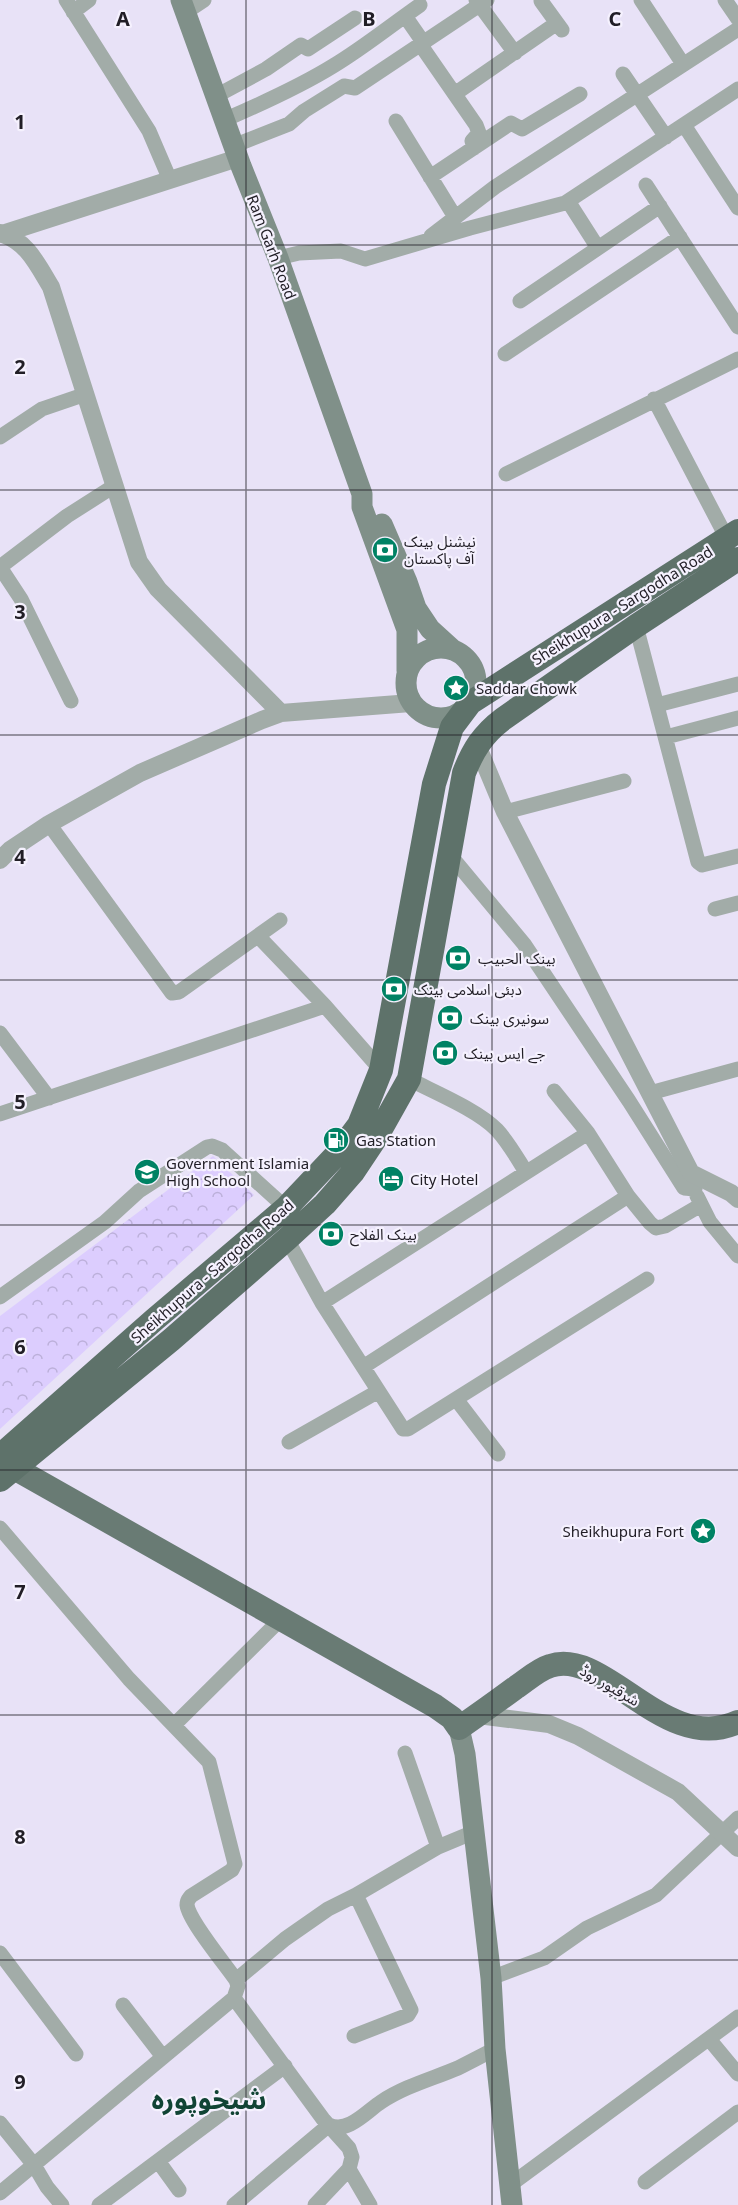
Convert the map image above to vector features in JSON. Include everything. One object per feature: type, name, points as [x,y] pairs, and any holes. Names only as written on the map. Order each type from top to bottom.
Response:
[{"type":"highway","name":"Sheikhupura - Sargodha Road","points":[[5,1468],[154,1320],[286,1208],[338,1154],[359,1125],[381,1070],[437,775],[452,727],[470,703],[732,535]]},
{"type":"highway","name":"Sheikhupura - Sargodha Road","points":[[5,1468],[171,1340],[287,1239],[325,1204],[353,1172],[377,1136],[409,1078],[464,773],[474,750],[488,730],[636,626],[738,559]]},
{"type":"highway","points":[[448,742],[457,757],[463,759],[474,750]]},
{"type":"highway","points":[[437,775],[443,773],[452,779],[460,797]]},
{"type":"highway","points":[[154,1320],[171,1340]]},
{"type":"main road","name":"Ram Garh Road","points":[[184,6],[224,120],[278,258],[362,494],[362,507],[407,630],[407,671]]},
{"type":"main road","name":"Ram Garh Road","points":[[362,494],[372,503],[416,608],[430,629],[452,649]]},
{"type":"main road","points":[[441,647],[452,649],[462,654],[475,671],[475,693],[470,703],[452,717],[429,717],[411,703],[406,693],[407,671],[420,654],[430,649],[441,647]]},
{"type":"main road","points":[[5,1468],[281,1619],[435,1706],[452,1718],[469,1721],[465,1754],[491,1978],[495,2049],[511,2195]]},
{"type":"main road","name":"شرقپور روڈ","points":[[469,1721],[548,1666],[569,1664],[591,1671],[667,1719],[711,1729],[738,1722]]},
{"type":"street","points":[[89,0],[69,6],[149,131],[170,180]]},
{"type":"street","points":[[184,6],[204,0]]},
{"type":"street","points":[[640,0],[683,64]]},
{"type":"street","points":[[725,0],[738,19]]},
{"type":"street","points":[[456,93],[514,53],[560,28],[541,1]]},
{"type":"street","points":[[1,234],[170,180],[236,152],[289,124],[304,111],[344,86],[355,88],[481,2],[514,53]]},
{"type":"street","points":[[224,120],[332,67],[420,5]]},
{"type":"street","points":[[405,16],[479,131],[472,141],[474,148]]},
{"type":"street","points":[[216,96],[266,69],[301,45],[308,49],[355,18]]},
{"type":"street","points":[[424,242],[495,188],[738,29]]},
{"type":"street","points":[[623,74],[666,137]]},
{"type":"street","points":[[278,258],[299,253],[341,251],[365,259],[568,201],[738,89]]},
{"type":"street","points":[[430,177],[511,123],[522,129],[580,94]]},
{"type":"street","points":[[396,121],[455,217]]},
{"type":"street","points":[[684,125],[738,208]]},
{"type":"street","points":[[646,186],[738,327]]},
{"type":"street","points":[[568,201],[598,248]]},
{"type":"street","points":[[520,301],[660,206]]},
{"type":"street","points":[[1,234],[21,242],[32,255],[51,287],[139,562],[158,589],[281,713]]},
{"type":"street","points":[[504,354],[680,237]]},
{"type":"street","points":[[506,474],[738,359]]},
{"type":"street","points":[[0,437],[42,409],[86,394]]},
{"type":"street","points":[[654,399],[721,527],[732,535]]},
{"type":"street","points":[[70,702],[21,599],[0,567],[67,516],[114,486]]},
{"type":"street","points":[[636,626],[698,862],[702,865],[738,856]]},
{"type":"street","points":[[657,705],[738,684]]},
{"type":"street","points":[[0,860],[10,850],[49,824],[140,772],[281,713],[411,703]]},
{"type":"street","points":[[666,737],[738,718]]},
{"type":"street","points":[[474,750],[650,1093],[693,1181],[710,1222],[738,1256]]},
{"type":"street","points":[[505,812],[624,781]]},
{"type":"street","points":[[49,824],[172,993],[179,992],[280,920]]},
{"type":"street","points":[[450,855],[524,944],[684,1188],[693,1181]]},
{"type":"street","points":[[715,909],[738,903]]},
{"type":"street","points":[[258,936],[325,1006],[381,1070]]},
{"type":"street","points":[[0,1114],[325,1006]]},
{"type":"street","points":[[0,1033],[49,1098]]},
{"type":"street","points":[[650,1093],[738,1069]]},
{"type":"street","points":[[409,1078],[470,1111],[495,1128],[506,1140],[526,1172]]},
{"type":"street","points":[[554,1091],[588,1133],[628,1196],[656,1228],[664,1226],[701,1204]]},
{"type":"street","points":[[322,1303],[588,1133]]},
{"type":"street","points":[[0,1297],[105,1222],[139,1191],[207,1147],[212,1146],[222,1150],[286,1208]]},
{"type":"street","points":[[693,1181],[731,1193],[738,1199]]},
{"type":"street","points":[[363,1367],[628,1196]]},
{"type":"street","points":[[287,1239],[322,1303],[377,1392],[403,1429],[408,1429],[647,1279]]},
{"type":"street","points":[[290,1442],[377,1392]]},
{"type":"street","points":[[456,1399],[498,1454]]},
{"type":"street","points":[[0,1528],[129,1679],[209,1762],[235,1863],[232,1870],[191,1896],[188,1905],[201,1931],[238,1986],[234,1998],[0,2193]]},
{"type":"street","points":[[174,1725],[281,1619]]},
{"type":"street","points":[[469,1721],[549,1724],[578,1736],[678,1792],[738,1848]]},
{"type":"street","points":[[405,1753],[438,1847]]},
{"type":"street","points":[[491,1978],[544,1958],[587,1928],[656,1895],[738,1818]]},
{"type":"street","points":[[236,1980],[285,1939],[328,1909],[356,1896],[438,1847],[474,1832]]},
{"type":"street","points":[[354,2036],[408,2015],[411,2010],[356,1896]]},
{"type":"street","points":[[0,1953],[76,2054]]},
{"type":"street","points":[[234,1998],[352,2153],[349,2169],[315,2205]]},
{"type":"street","points":[[123,2005],[163,2057]]},
{"type":"street","points":[[511,2195],[738,2017]]},
{"type":"street","points":[[709,2039],[738,2074]]},
{"type":"street","points":[[329,2125],[338,2128],[347,2125],[383,2100],[418,2082],[458,2068],[495,2049]]},
{"type":"street","points":[[99,2205],[285,2066]]},
{"type":"street","points":[[645,2182],[738,2112]]},
{"type":"street","points":[[0,2123],[34,2164],[47,2187],[62,2205]]},
{"type":"street","points":[[234,2205],[329,2125]]},
{"type":"street","points":[[158,2161],[179,2190]]},
{"type":"street","points":[[349,2169],[370,2205]]},
{"type":"green space","points":[[213,1156],[254,1195],[0,1429],[0,1316]]},
{"type":"place","name":"نیشنل بینک آف پاکستان","points":[[385,550]]},
{"type":"place","name":"Saddar Chowk","points":[[456,688]]},
{"type":"place","name":"بينک الحبيب","points":[[458,958]]},
{"type":"place","name":"دبئی اسلامی بینک","points":[[394,989]]},
{"type":"place","name":"سونیری بینک","points":[[450,1018]]},
{"type":"place","name":"جے ایس بینک","points":[[445,1053]]},
{"type":"place","name":"Gas Station","points":[[336,1140]]},
{"type":"place","name":"Government Islamia High School","points":[[147,1172]]},
{"type":"place","name":"City Hotel","points":[[391,1179]]},
{"type":"place","name":"بینک الفلاح","points":[[331,1234]]},
{"type":"place","name":"Sheikhupura Fort","points":[[703,1531]]},
{"type":"district","name":"شیخوپورہ","points":[[209,2098]]}]
